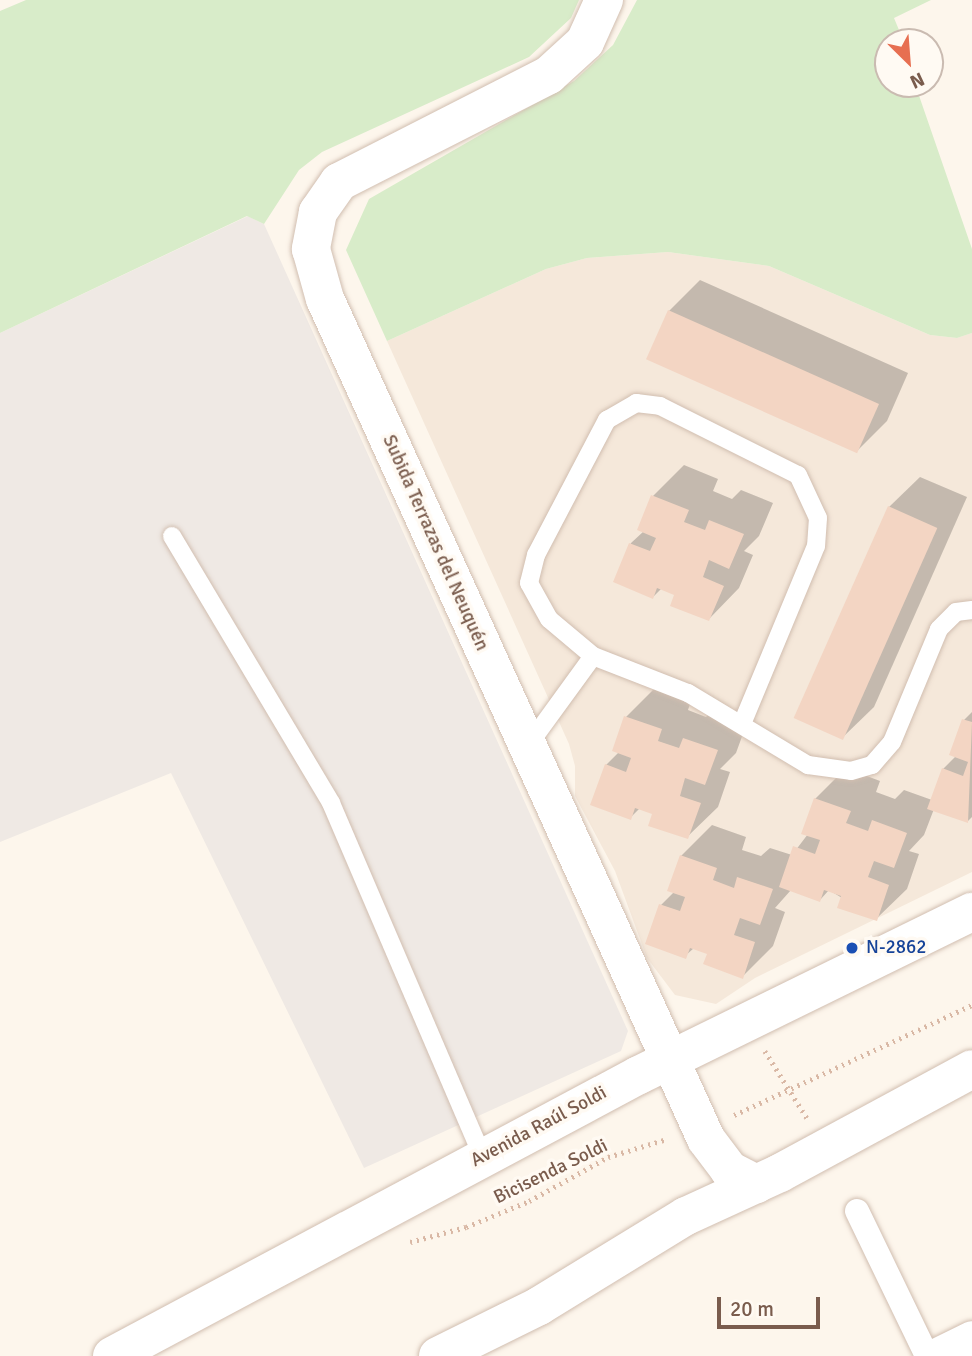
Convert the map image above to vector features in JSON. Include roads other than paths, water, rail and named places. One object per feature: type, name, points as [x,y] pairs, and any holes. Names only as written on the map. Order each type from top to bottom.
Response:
[{"type":"main road","name":"Subida Terrazas del Neuquén","points":[[604,0],[585,42],[562,66],[348,176],[326,196],[313,229],[318,283],[701,1128],[722,1164],[757,1184]]},
{"type":"main road","name":"Avenida Raúl Soldi","points":[[112,1356],[669,1060],[972,912]]},
{"type":"main road","points":[[438,1356],[539,1306],[686,1216],[757,1184],[972,1069]]},
{"type":"street","points":[[857,1211],[927,1356]]},
{"type":"street","points":[[933,1356],[972,1337]]},
{"type":"lane","points":[[742,723],[816,546],[818,518],[798,475],[660,406],[636,403],[607,420],[536,555],[529,583],[549,619],[593,656],[688,693],[808,765],[851,771],[873,765],[892,742],[939,629],[956,612],[972,610]]},
{"type":"lane","points":[[172,536],[331,803],[483,1157]]},
{"type":"lane","points":[[527,747],[593,656]]},
{"type":"place","name":"N-2862","points":[[852,948]]}]
